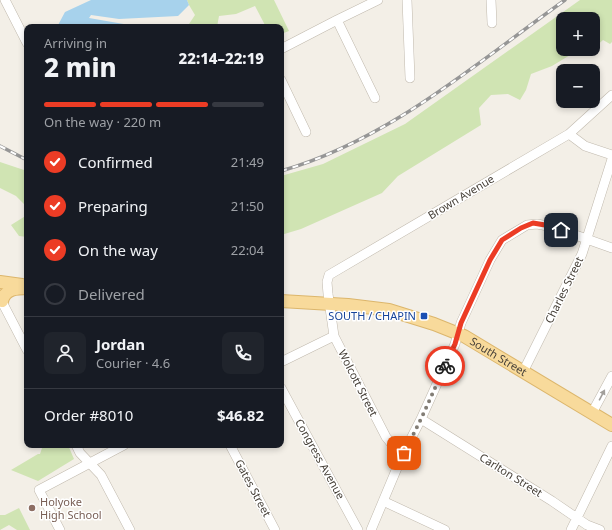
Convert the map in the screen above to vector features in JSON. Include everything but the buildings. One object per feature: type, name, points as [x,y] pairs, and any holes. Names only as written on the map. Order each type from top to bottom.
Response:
[{"type":"main road","points":[[0,282],[17,283],[24,286]]},
{"type":"main road","points":[[1,300],[3,295],[9,291],[24,288]]},
{"type":"main road","name":"South Street","points":[[284,301],[389,310],[458,333],[612,425]]},
{"type":"street","points":[[5,0],[24,37]]},
{"type":"street","points":[[284,47],[378,0]]},
{"type":"street","points":[[407,0],[410,78]]},
{"type":"street","points":[[491,0],[492,23]]},
{"type":"street","points":[[337,20],[375,98]]},
{"type":"street","name":"Brown Avenue","points":[[330,304],[327,282],[328,274],[569,134],[612,95]]},
{"type":"street","points":[[285,99],[306,132]]},
{"type":"street","points":[[569,134],[585,146],[612,155]]},
{"type":"street","name":"Charles Street","points":[[523,372],[582,254],[600,193],[612,159]]},
{"type":"street","points":[[371,530],[404,453],[455,344],[461,323],[502,240],[526,225],[533,224],[553,228],[612,248]]},
{"type":"street","points":[[1,300],[24,344]]},
{"type":"street","name":"Wolcott Street","points":[[330,304],[334,336],[386,437],[394,448],[404,453]]},
{"type":"street","points":[[284,361],[334,336]]},
{"type":"street","points":[[592,413],[612,376]]},
{"type":"street","name":"Congress Avenue","points":[[284,394],[358,530]]},
{"type":"street","name":"Carlton Street","points":[[421,419],[577,518],[600,530]]},
{"type":"street","points":[[571,530],[612,446]]},
{"type":"street","points":[[78,448],[80,453],[101,475],[130,530]]},
{"type":"street","points":[[60,530],[39,490],[91,464],[119,448]]},
{"type":"street","name":"Gates Street","points":[[232,448],[275,530]]},
{"type":"street","points":[[383,501],[445,530]]},
{"type":"green space","points":[[187,0],[274,0],[289,31],[284,33],[284,24],[264,24],[255,6],[236,14],[219,16],[218,24],[189,24],[195,15]]},
{"type":"green space","points":[[580,0],[612,0],[612,42],[610,44],[603,40],[600,43],[600,12],[563,12]]},
{"type":"green space","points":[[556,17],[556,56],[568,56],[552,66],[531,74],[526,90],[520,100],[508,94],[491,95],[479,108],[481,125],[398,176],[382,193],[301,229],[284,234],[284,175],[323,164],[405,124]]},
{"type":"green space","points":[[0,162],[24,170],[24,204],[16,196],[0,188]]},
{"type":"green space","points":[[24,217],[24,237],[19,236],[11,225]]},
{"type":"green space","points":[[42,448],[69,448],[74,459],[38,481],[11,470],[40,454]]},
{"type":"green space","points":[[19,508],[30,530],[17,530],[9,525],[0,530],[0,515],[5,515]]},
{"type":"water","points":[[91,0],[187,0],[189,5],[178,16],[119,19],[91,15],[89,18],[124,24],[59,24],[65,12]]},
{"type":"railway","points":[[284,170],[321,157],[358,140],[395,120],[430,98],[565,0]]},
{"type":"railway","points":[[0,146],[24,158]]},
{"type":"way so far","points":[[404,453],[445,366]]},
{"type":"place","name":"SOUTH / CHAPIN","points":[[424,316]]},
{"type":"place","name":"Holyoke High School","points":[[32,508]]},
{"type":"route","points":[[445,366],[455,344],[461,323],[490,260],[502,240],[506,236],[526,225],[533,223],[561,230]]}]
